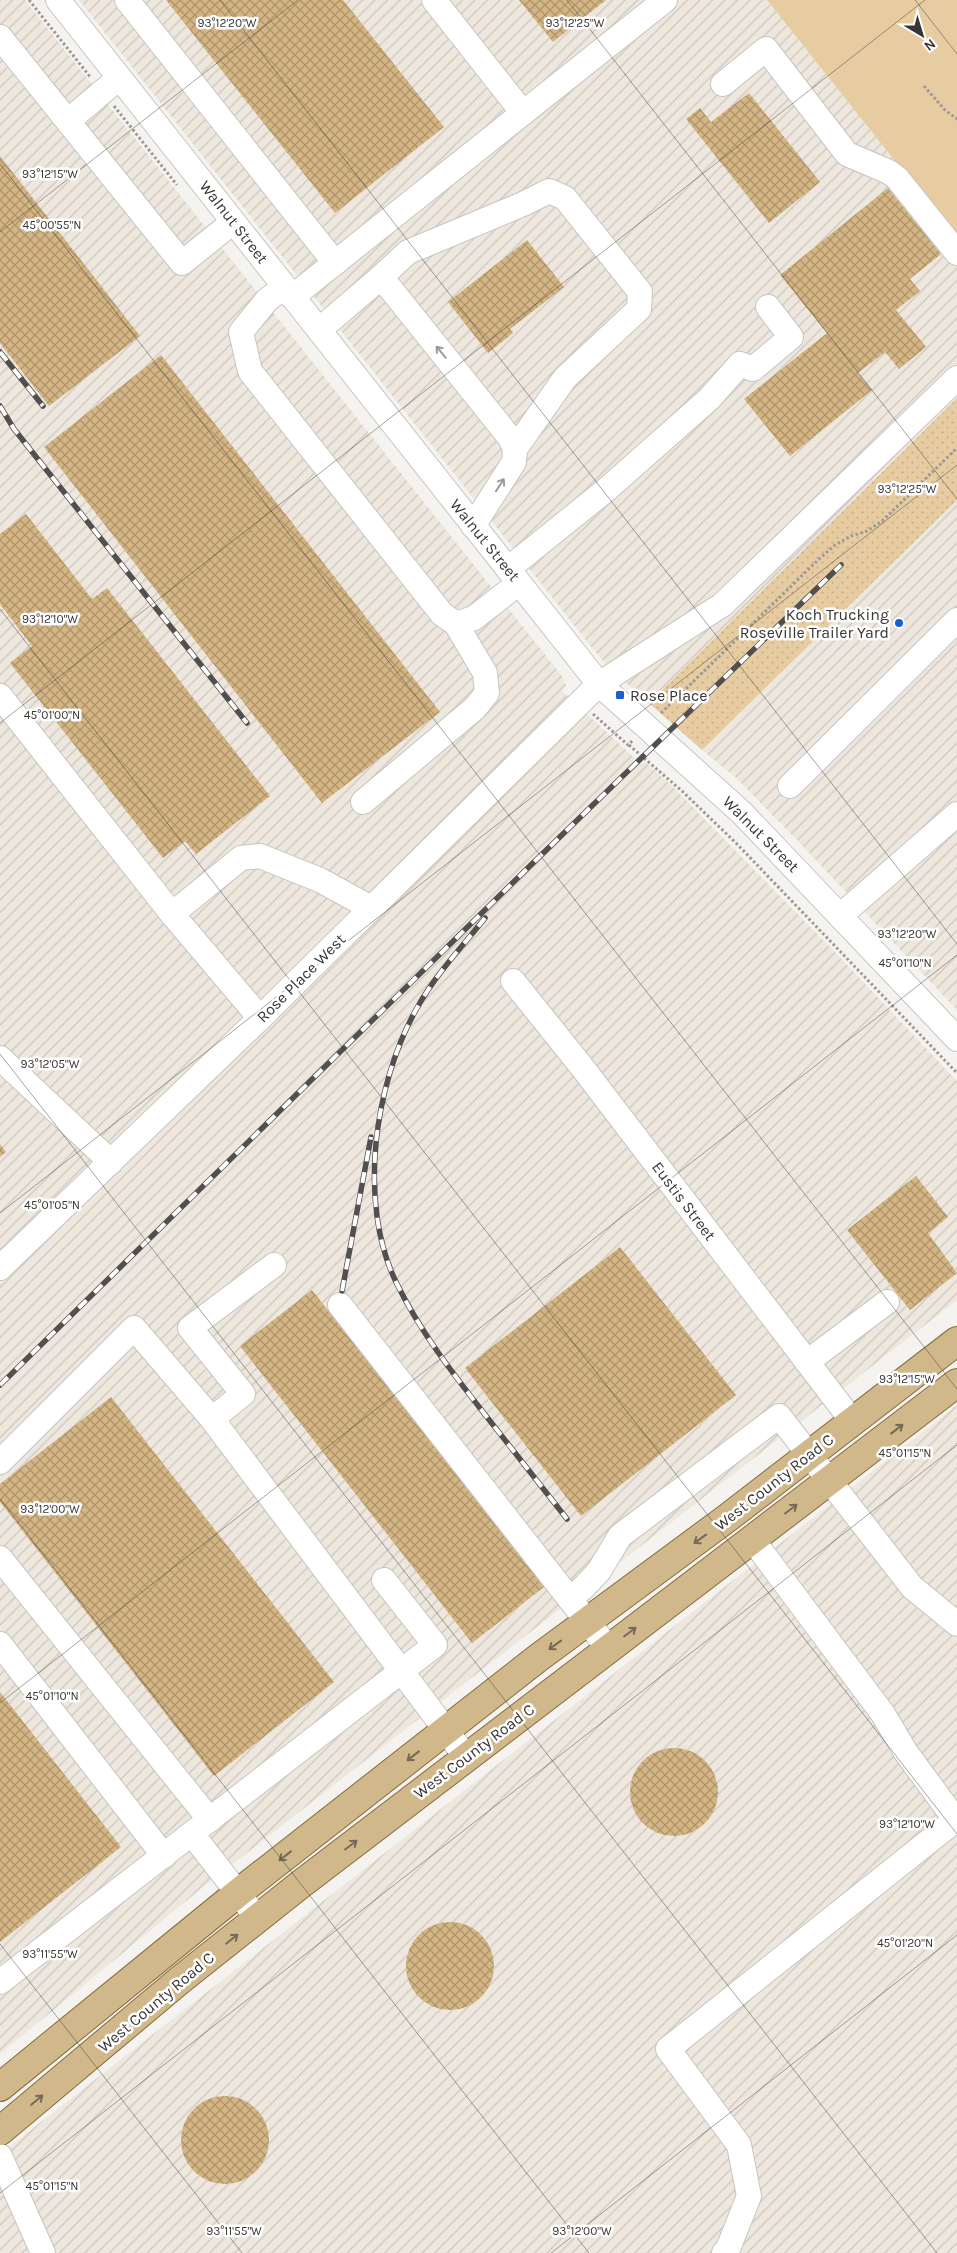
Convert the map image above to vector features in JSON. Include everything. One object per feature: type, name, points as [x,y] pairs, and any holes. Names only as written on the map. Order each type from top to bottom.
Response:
[{"type":"main road","name":"West County Road C","points":[[0,2086],[238,1893],[446,1730],[808,1456],[957,1340]]},
{"type":"main road","name":"West County Road C","points":[[0,2131],[258,1918],[608,1648],[957,1383]]},
{"type":"street","name":"Walnut Street","points":[[58,0],[599,684],[742,813],[957,1039]]},
{"type":"street","points":[[127,0],[335,263]]},
{"type":"street","points":[[434,0],[523,113]]},
{"type":"street","points":[[363,802],[475,708],[486,693],[486,673],[456,624],[442,614],[250,371],[242,332],[267,300],[288,292],[335,263],[665,0]]},
{"type":"street","points":[[0,37],[182,263],[233,222]]},
{"type":"street","points":[[723,84],[766,49],[847,154],[889,172],[897,178],[957,253]]},
{"type":"street","points":[[68,121],[119,78]]},
{"type":"street","points":[[319,330],[408,252],[523,204],[549,191],[565,198],[640,292],[639,310],[565,378],[514,449]]},
{"type":"street","points":[[380,278],[510,438],[514,449],[514,462],[474,526]]},
{"type":"street","points":[[456,624],[474,618],[513,576],[708,399],[740,364],[753,369],[791,338],[768,307]]},
{"type":"street","name":"Rose Place West","points":[[0,1268],[260,1018],[599,684],[722,605],[957,378]]},
{"type":"street","points":[[790,786],[957,620]]},
{"type":"street","points":[[0,696],[172,914],[260,1018]]},
{"type":"street","points":[[840,916],[957,814]]},
{"type":"street","points":[[172,914],[240,858],[260,856],[320,880],[371,908]]},
{"type":"street","name":"Eustis Street","points":[[513,981],[582,1067],[852,1422]]},
{"type":"street","points":[[0,1058],[111,1162]]},
{"type":"street","points":[[212,1419],[243,1394],[190,1328],[274,1265]]},
{"type":"street","points":[[807,1362],[887,1302]]},
{"type":"street","points":[[340,1305],[608,1648]]},
{"type":"street","points":[[0,1462],[134,1328],[212,1419],[466,1757]]},
{"type":"street","points":[[569,1598],[582,1589],[599,1572],[620,1536],[779,1416],[808,1456],[830,1480],[912,1587],[957,1624]]},
{"type":"street","points":[[724,2253],[728,2249],[749,2196],[739,2145],[668,2049],[957,1820],[905,1751],[882,1714],[752,1539]]},
{"type":"street","points":[[0,1558],[201,1827],[238,1893],[258,1918]]},
{"type":"street","points":[[0,1982],[402,1672],[434,1645],[384,1580]]},
{"type":"street","points":[[0,1644],[164,1856]]},
{"type":"street","points":[[0,2156],[43,2253]]},
{"type":"path","points":[[924,86],[945,110],[957,119]]},
{"type":"path","points":[[647,726],[835,545],[851,536],[866,531],[882,521],[957,448]]},
{"type":"path","points":[[628,745],[682,790],[736,842],[957,1073]]},
{"type":"shaded area","points":[[0,0],[25,0],[562,676],[566,685],[562,691],[641,764],[645,762],[670,784],[831,948],[957,1081],[957,1300],[208,1883],[0,2054]]},
{"type":"shaded area","points":[[79,0],[767,0],[957,239],[957,398],[649,703],[612,671],[593,649]]},
{"type":"shaded area","points":[[767,0],[957,0],[957,239]]},
{"type":"shaded area","points":[[957,398],[957,500],[702,750],[649,703]]},
{"type":"shaded area","name":"Koch Trucking Roseville Trailer Yard","points":[[957,500],[957,1010],[795,838],[734,776],[702,750]]},
{"type":"shaded area","points":[[957,1405],[957,2253],[0,2253],[0,2154]]},
{"type":"building","points":[[166,0],[343,0],[444,127],[335,213]]},
{"type":"building","points":[[519,0],[606,0],[553,42]]},
{"type":"building","points":[[749,93],[820,182],[769,223],[686,119],[700,108],[711,122]]},
{"type":"building","points":[[0,156],[140,336],[49,406],[0,343]]},
{"type":"building","points":[[888,188],[941,254],[910,279],[920,291],[896,310],[926,347],[899,369],[885,352],[858,373],[872,390],[790,456],[744,399],[827,333],[780,275]]},
{"type":"building","points":[[527,240],[564,287],[510,329],[513,333],[488,353],[448,302]]},
{"type":"building","points":[[161,355],[440,712],[322,803],[44,447]]},
{"type":"building","points":[[26,514],[92,599],[107,588],[270,796],[196,854],[185,841],[163,858],[10,663],[32,646],[0,604],[0,534]]},
{"type":"building","points":[[0,1144],[6,1152],[0,1157]]},
{"type":"building","points":[[916,1176],[948,1217],[928,1233],[957,1273],[910,1310],[847,1230]]},
{"type":"building","points":[[620,1247],[736,1395],[581,1516],[465,1368]]},
{"type":"building","points":[[312,1290],[544,1587],[472,1643],[240,1346]]},
{"type":"building","points":[[111,1397],[334,1682],[214,1776],[0,1502],[0,1484]]},
{"type":"building","points":[[0,1692],[121,1847],[0,1942]]},
{"type":"building","points":[[674,1748],[691,1752],[705,1761],[714,1775],[718,1792],[714,1809],[705,1823],[691,1832],[674,1836],[657,1832],[643,1823],[634,1809],[630,1792],[634,1775],[643,1761],[657,1752]]},
{"type":"building","points":[[450,1922],[467,1926],[481,1935],[490,1949],[494,1966],[490,1983],[481,1997],[467,2006],[450,2010],[433,2006],[419,1997],[410,1983],[406,1966],[410,1949],[419,1935],[433,1926]]},
{"type":"building","points":[[225,2096],[242,2100],[256,2109],[265,2123],[269,2140],[265,2157],[256,2171],[242,2180],[225,2184],[208,2180],[194,2171],[185,2157],[181,2140],[185,2123],[194,2109],[208,2100]]},
{"type":"railway","points":[[0,352],[43,406]]},
{"type":"railway","points":[[0,406],[14,429],[247,723]]},
{"type":"railway","points":[[0,1385],[536,860],[841,565]]},
{"type":"railway","points":[[485,918],[432,984],[402,1038],[390,1072],[381,1108],[376,1144],[374,1182],[377,1218],[385,1252],[397,1284],[426,1334],[459,1381],[567,1519]]},
{"type":"railway","points":[[342,1291],[371,1137]]},
{"type":"place","name":"Koch Trucking Roseville Trailer Yard","points":[[899,623]]},
{"type":"place","name":"Rose Place","points":[[620,695]]}]
